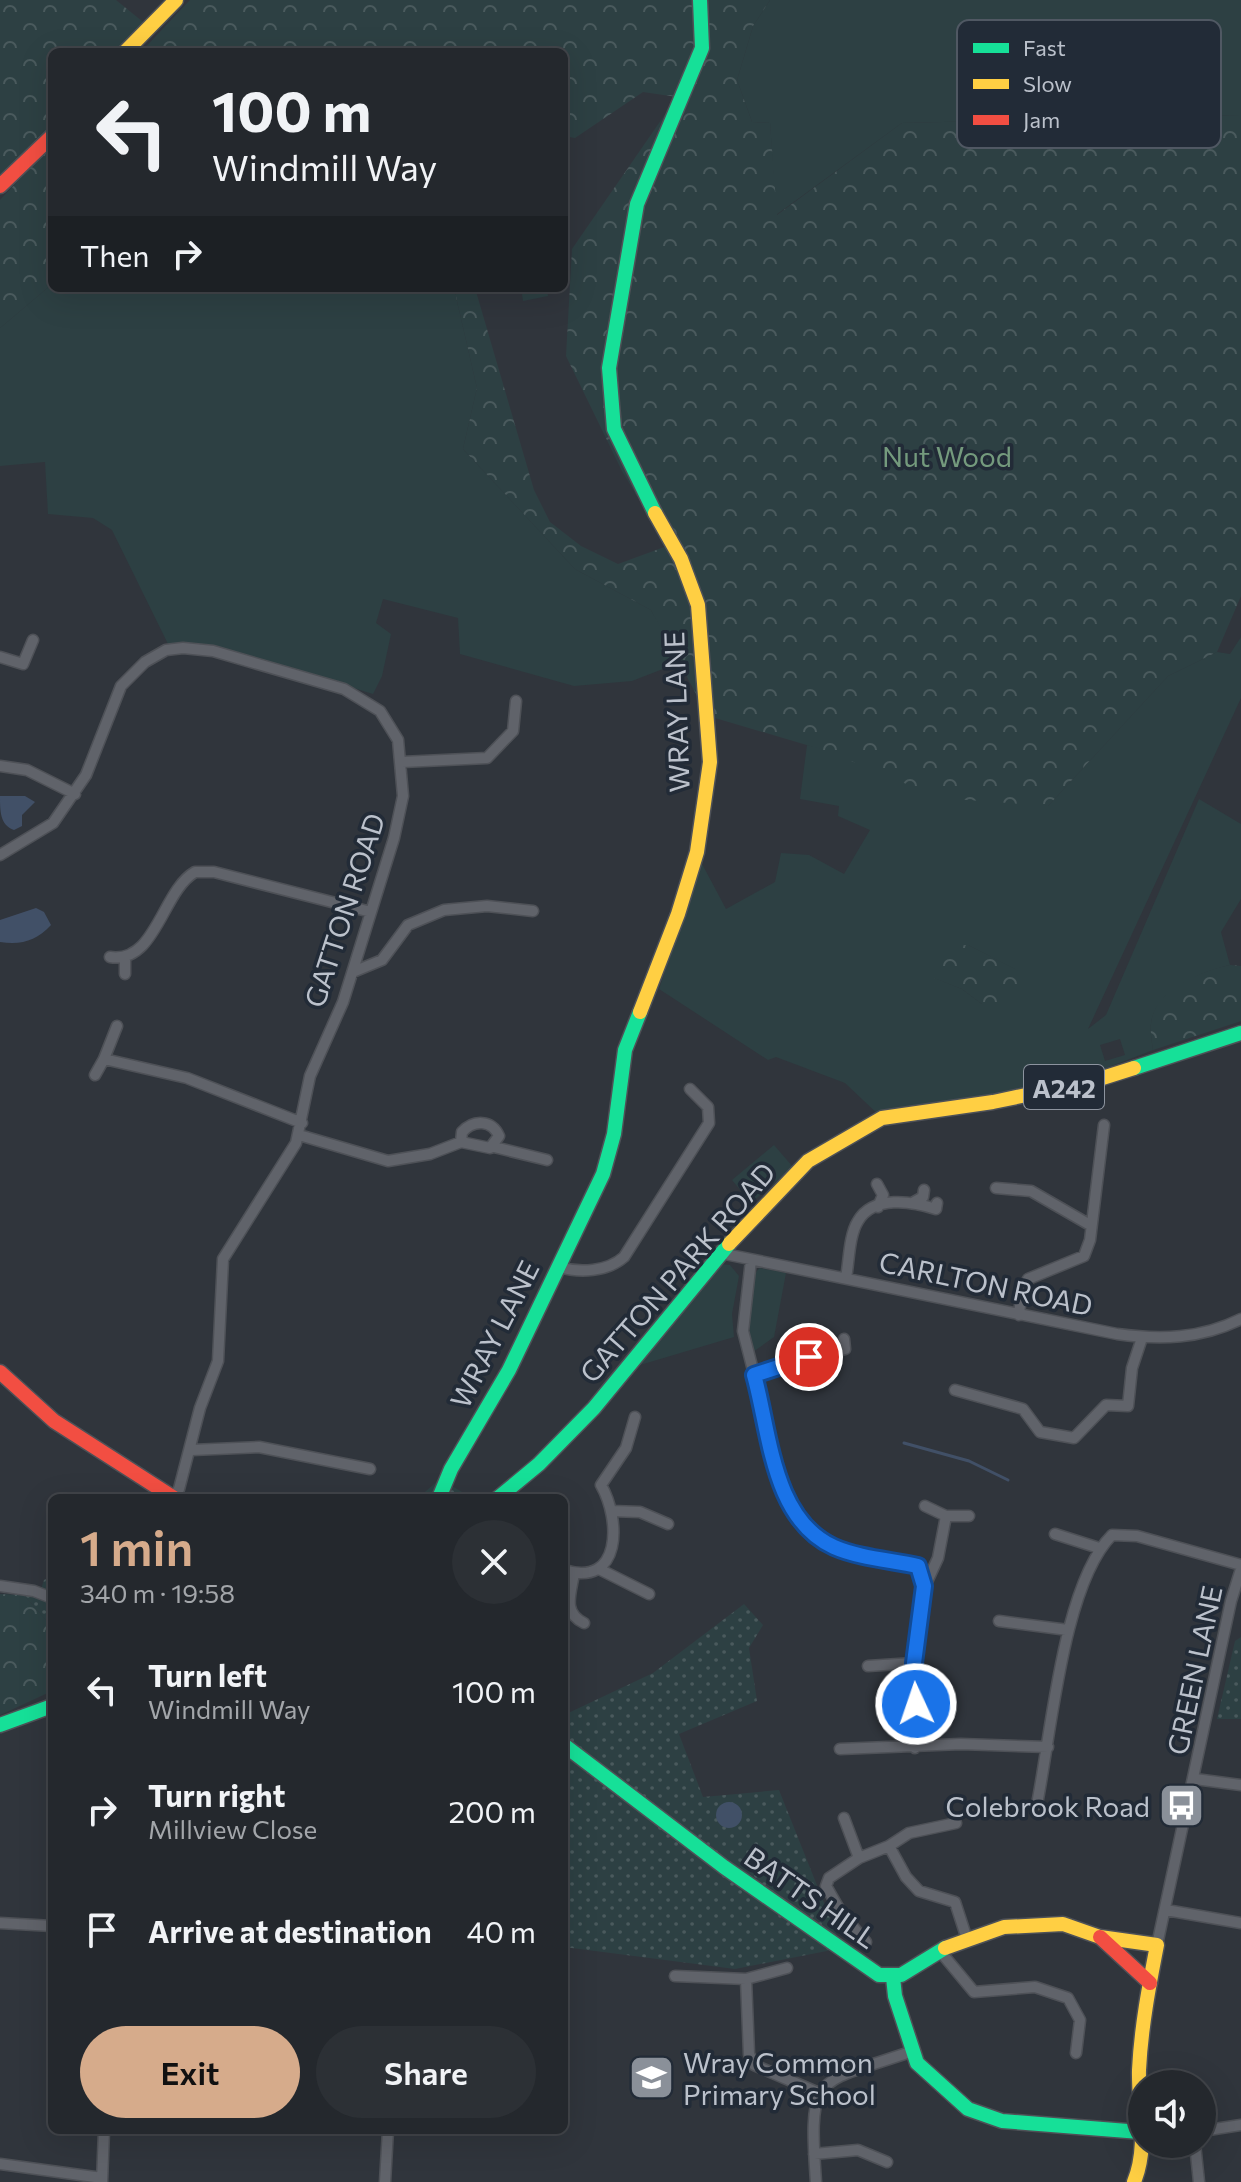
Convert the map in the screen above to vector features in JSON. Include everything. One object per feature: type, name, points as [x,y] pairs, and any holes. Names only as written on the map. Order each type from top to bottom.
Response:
[{"type":"street","points":[[129,48],[176,0]]},
{"type":"street","name":"WRAY LANE","points":[[441,1494],[451,1469],[509,1370],[603,1174],[614,1134],[625,1050],[682,904],[697,852],[709,781],[703,648],[693,584],[638,486],[619,444],[608,391],[614,334],[630,266],[640,196],[702,48],[700,0]]},
{"type":"street","points":[[0,186],[48,140]]},
{"type":"street","points":[[0,657],[23,664],[33,640]]},
{"type":"street","name":"GATTON ROAD","points":[[0,855],[53,823],[75,794],[95,756],[121,686],[157,654],[183,648],[213,651],[362,697],[392,727],[402,762],[401,815],[353,972],[310,1076],[299,1135],[268,1192],[233,1239],[223,1259],[219,1353],[200,1408],[192,1450],[176,1494]]},
{"type":"street","points":[[402,762],[487,758],[513,731],[516,701]]},
{"type":"street","points":[[0,766],[27,770],[75,794]]},
{"type":"street","points":[[110,957],[125,958],[140,948],[182,883],[195,872],[214,872],[371,912]]},
{"type":"street","points":[[353,972],[382,960],[408,925],[444,910],[487,906],[533,911]]},
{"type":"street","points":[[125,958],[125,974]]},
{"type":"street","points":[[95,1075],[117,1026]]},
{"type":"street","name":"GATTON PARK ROAD","points":[[503,1494],[539,1464],[594,1408],[720,1253],[808,1161],[882,1118],[993,1102],[1093,1081],[1241,1033]]},
{"type":"street","points":[[104,1059],[187,1078],[302,1123]]},
{"type":"street","points":[[558,1267],[587,1271],[613,1265],[624,1257],[709,1123],[708,1107],[690,1089]]},
{"type":"street","points":[[461,1142],[466,1127],[485,1123],[495,1128],[499,1136],[494,1147]]},
{"type":"street","points":[[1019,1315],[1021,1296],[1028,1279],[1084,1256],[1090,1240],[1104,1125]]},
{"type":"street","points":[[299,1135],[388,1161],[430,1154],[461,1142]]},
{"type":"street","points":[[461,1142],[470,1147],[494,1147],[547,1160]]},
{"type":"street","points":[[877,1184],[883,1195],[878,1207]]},
{"type":"street","points":[[996,1188],[1031,1191],[1090,1225]]},
{"type":"street","points":[[914,1202],[923,1197],[924,1190]]},
{"type":"street","points":[[846,1278],[857,1223],[878,1207],[893,1202],[914,1202],[936,1209],[937,1203]]},
{"type":"street","name":"CARLTON ROAD","points":[[720,1253],[1142,1338],[1188,1336],[1241,1319]]},
{"type":"street","points":[[751,1260],[743,1331],[783,1488],[793,1514],[811,1532],[834,1547],[918,1566],[938,1558]]},
{"type":"street","points":[[955,1390],[1023,1409],[1040,1432],[1059,1438],[1074,1438],[1106,1405],[1133,1407],[1132,1368],[1142,1338]]},
{"type":"street","points":[[754,1375],[846,1349]]},
{"type":"street","points":[[0,1372],[54,1421],[168,1494]]},
{"type":"street","points":[[601,1570],[608,1561],[613,1535],[612,1511],[601,1485],[626,1448],[635,1417]]},
{"type":"street","points":[[192,1450],[259,1447],[370,1469]]},
{"type":"street","points":[[925,1506],[946,1516],[969,1516]]},
{"type":"street","points":[[612,1511],[640,1512],[668,1524]]},
{"type":"street","points":[[915,1748],[914,1663],[924,1586],[938,1558],[946,1516]]},
{"type":"street","points":[[1055,1534],[1099,1548]]},
{"type":"street","points":[[1037,1804],[1068,1630],[1099,1548],[1112,1535],[1137,1536],[1241,1567]]},
{"type":"street","points":[[918,1566],[924,1586]]},
{"type":"street","name":"GREEN LANE","points":[[1165,1916],[1228,1615],[1241,1567]]},
{"type":"street","points":[[584,1623],[573,1617],[569,1609],[569,1571],[601,1570],[649,1594]]},
{"type":"street","points":[[0,1586],[48,1597]]},
{"type":"street","points":[[1228,1615],[1241,1621]]},
{"type":"street","points":[[999,1621],[1068,1630]]},
{"type":"street","points":[[868,1666],[914,1663]]},
{"type":"street","points":[[0,1725],[48,1707]]},
{"type":"street","points":[[840,1749],[961,1744],[1048,1747]]},
{"type":"street","name":"BATTS HILL","points":[[568,1748],[724,1867],[872,1971],[893,1977],[909,1972],[939,1950],[966,1936],[1004,1927],[1049,1923],[1076,1926],[1100,1937],[1157,1945]]},
{"type":"street","points":[[1195,1779],[1241,1785]]},
{"type":"street","points":[[844,1818],[859,1858]]},
{"type":"street","points":[[866,1942],[842,1914],[826,1886],[829,1878],[859,1858],[889,1846],[909,1833],[956,1823]]},
{"type":"street","points":[[889,1846],[906,1877],[919,1891],[955,1902],[966,1936]]},
{"type":"street","points":[[1139,2070],[1150,1983],[1165,1916],[1241,1923]]},
{"type":"street","points":[[0,1923],[48,1926]]},
{"type":"street","name":"BATTS HILL","points":[[1100,1937],[1150,1983]]},
{"type":"street","points":[[939,1950],[974,1992],[1035,1987],[1068,1998],[1080,2020],[1076,2053]]},
{"type":"street","points":[[675,1976],[746,1979],[787,1968]]},
{"type":"street","points":[[893,1977],[913,2051],[929,2078],[968,2109],[987,2118],[1128,2131]]},
{"type":"street","points":[[746,1979],[749,2054],[754,2065],[819,2093]]},
{"type":"street","points":[[816,2182],[811,2125],[819,2093],[829,2082],[848,2072],[913,2051]]},
{"type":"street","points":[[1216,2129],[1241,2125]]},
{"type":"street","points":[[0,2164],[102,2180],[104,2134]]},
{"type":"street","points":[[385,2182],[388,2134]]},
{"type":"street","points":[[814,2154],[858,2150],[887,2162]]},
{"type":"street","points":[[1134,2182],[1141,2158]]},
{"type":"street","points":[[1196,2158],[1199,2182]]},
{"type":"green space","points":[[0,0],[116,0],[148,26],[129,48],[48,48],[48,140],[0,186]]},
{"type":"green space","name":"Nut Wood","points":[[190,0],[770,0],[753,26],[737,80],[752,122],[770,123],[777,215],[902,123],[957,122],[957,148],[1221,148],[1221,115],[1241,115],[1241,596],[1217,652],[1168,676],[1048,806],[940,798],[827,751],[715,718],[702,705],[651,610],[575,569],[463,449],[477,388],[455,292],[476,292],[534,490],[550,522],[581,546],[618,564],[667,546],[622,471],[566,356],[572,249],[677,97],[643,92],[575,138],[568,137],[568,48],[145,48]]},
{"type":"green space","points":[[770,0],[1241,0],[1241,115],[1221,115],[1221,20],[957,20],[957,122],[902,123],[776,215],[770,123],[752,122],[737,80],[753,26]]},
{"type":"green space","points":[[48,149],[48,287],[0,328],[0,200]]},
{"type":"green space","points":[[48,287],[48,292],[455,292],[477,388],[463,449],[575,569],[651,610],[681,662],[632,681],[574,686],[460,654],[458,618],[383,599],[376,623],[391,634],[382,676],[373,694],[226,649],[168,644],[112,530],[93,518],[48,514],[45,462],[0,466],[0,328]]},
{"type":"green space","points":[[522,292],[548,292],[548,296],[523,301]]},
{"type":"green space","points":[[1241,637],[1241,698],[1088,1029],[1106,1015],[1199,799],[1241,824],[1241,899],[1221,932],[1230,965],[1206,972],[1170,992],[1154,1012],[1151,1024],[1153,1050],[1078,1079],[882,1118],[845,1083],[776,1057],[768,1060],[659,989],[701,862],[726,909],[775,882],[781,853],[809,855],[844,874],[870,830],[838,816],[839,806],[800,799],[807,745],[1048,806],[1168,676],[1217,652],[1230,654]],"holes":[[[968,945],[1018,971],[982,1004],[962,989],[935,978]],[[1120,1039],[1125,1055],[1105,1061],[1100,1045]]]},
{"type":"green space","points":[[968,945],[1019,971],[1021,984],[1002,1004],[982,1004],[962,989],[934,978],[944,946]]},
{"type":"green space","points":[[1230,965],[1241,966],[1241,1021],[1153,1050],[1151,1024],[1161,1001],[1193,977]]},
{"type":"green space","points":[[774,1145],[793,1167],[751,1203],[732,1180]]},
{"type":"green space","points":[[719,1264],[730,1265],[739,1276],[732,1314],[734,1337],[630,1368]]},
{"type":"green space","points":[[760,1268],[786,1273],[774,1337],[753,1352],[749,1295],[754,1275]]},
{"type":"green space","points":[[440,1479],[465,1494],[423,1494]]},
{"type":"green space","points":[[48,1578],[48,1622],[24,1595],[41,1589]]},
{"type":"green space","points":[[0,1594],[24,1595],[48,1622],[48,1693],[0,1715]]},
{"type":"green space","points":[[744,1604],[763,1625],[749,1648],[757,1701],[679,1734],[703,1797],[779,1790],[842,1948],[735,1969],[568,1948],[568,1713],[653,1673]]},
{"type":"green space","points":[[1241,1637],[1241,1719],[1217,1719],[1235,1641]]},
{"type":"water","points":[[0,796],[25,796],[35,802],[22,815],[22,826],[14,830],[9,828],[3,821]]},
{"type":"water","points":[[36,908],[44,912],[51,925],[28,941],[0,942],[0,920]]},
{"type":"water","points":[[729,1802],[738,1806],[742,1815],[738,1824],[729,1828],[720,1824],[716,1815],[720,1806]]},
{"type":"waterway","points":[[904,1443],[969,1461],[1008,1480]]},
{"type":"traffic: fast","points":[[655,513],[614,429],[609,368],[637,204],[702,48],[700,0]]},
{"type":"traffic: fast","points":[[441,1494],[451,1469],[509,1370],[603,1174],[614,1134],[625,1050],[640,1012]]},
{"type":"traffic: fast","points":[[1134,1068],[1241,1033]]},
{"type":"traffic: fast","points":[[503,1494],[539,1464],[594,1408],[729,1244]]},
{"type":"traffic: fast","points":[[0,1725],[48,1707]]},
{"type":"traffic: fast","points":[[568,1748],[724,1867],[879,1975],[901,1975],[945,1948]]},
{"type":"traffic: fast","points":[[893,1977],[895,1996],[917,2063],[968,2109],[1002,2121],[1128,2131]]},
{"type":"traffic: slow","points":[[129,48],[176,0]]},
{"type":"traffic: slow","points":[[640,1012],[678,914],[697,852],[710,762],[698,605],[681,559],[655,513]]},
{"type":"traffic: slow","points":[[729,1244],[808,1161],[882,1118],[993,1102],[1093,1081],[1134,1068]]},
{"type":"traffic: slow","points":[[945,1948],[1004,1927],[1063,1924],[1100,1937],[1157,1945],[1142,2039],[1139,2070],[1142,2140],[1134,2182]]},
{"type":"traffic: jam","points":[[0,186],[48,140]]},
{"type":"traffic: jam","points":[[0,1372],[54,1421],[168,1494]]},
{"type":"traffic: jam","points":[[1100,1937],[1150,1983]]},
{"type":"place","name":"Colebrook Road","points":[[1181,1806]]},
{"type":"place","name":"Wray Common Primary School","points":[[652,2078]]},
{"type":"route","points":[[809,1357],[754,1375],[783,1488],[793,1514],[811,1532],[834,1547],[918,1566],[924,1586],[914,1663],[916,1704]]}]
